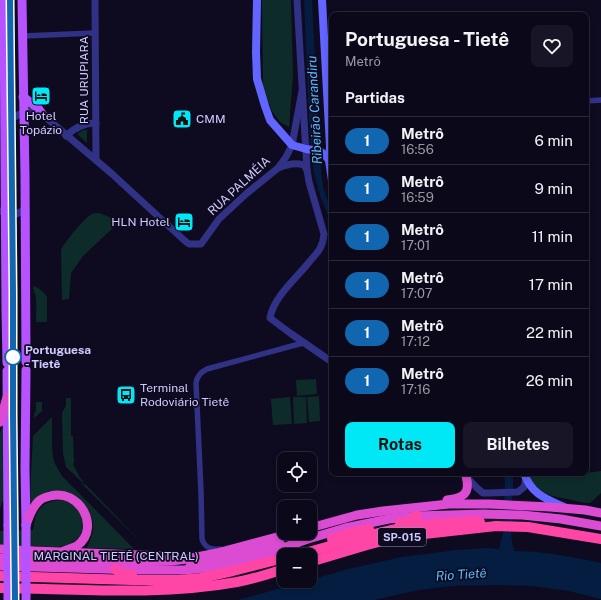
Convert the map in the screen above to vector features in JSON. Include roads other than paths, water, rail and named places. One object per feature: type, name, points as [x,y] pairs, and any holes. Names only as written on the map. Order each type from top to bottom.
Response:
[{"type":"highway","points":[[0,422],[5,395]]},
{"type":"highway","points":[[383,511],[398,506],[462,496],[466,493],[468,488],[466,476]]},
{"type":"highway","points":[[26,525],[34,507],[41,499],[59,494],[74,499],[86,514],[87,525],[85,535],[76,546],[59,552]]},
{"type":"highway","points":[[317,527],[357,515],[449,504],[537,506],[567,508],[601,513]]},
{"type":"highway","name":"MARGINAL TIETÊ (CENTRAL)","points":[[0,566],[115,570],[184,570],[224,566],[345,528],[389,519],[416,516],[483,514],[513,515],[561,519],[601,526]]},
{"type":"highway","points":[[304,548],[351,533],[408,522],[416,516]]},
{"type":"highway","points":[[317,550],[386,531],[407,527],[477,521],[493,526]]},
{"type":"highway","name":"SP-015","points":[[317,560],[394,538],[493,526],[528,527],[601,539]]},
{"type":"highway","points":[[0,558],[154,562],[217,553],[277,537]]},
{"type":"highway","points":[[184,570],[192,564],[252,551],[289,540]]},
{"type":"highway","points":[[0,549],[177,556],[187,558]]},
{"type":"highway","points":[[0,576],[179,580],[202,578],[277,560]]},
{"type":"highway","points":[[115,570],[123,574],[179,574],[202,578]]},
{"type":"highway","points":[[0,588],[129,590],[170,589],[238,582],[277,571]]},
{"type":"main road","points":[[4,0],[2,98],[4,123],[3,212],[7,367],[5,395],[8,600]]},
{"type":"main road","points":[[22,0],[25,210],[26,600]]},
{"type":"main road","points":[[257,0],[257,79],[270,120],[292,145],[308,150],[320,151],[328,159]]},
{"type":"main road","points":[[322,0],[329,99]]},
{"type":"main road","points":[[23,97],[38,108],[43,115]]},
{"type":"main road","points":[[329,152],[329,164]]},
{"type":"main road","points":[[525,476],[528,484],[537,493],[547,500],[567,508]]},
{"type":"street","name":"RUA URUPIARA","points":[[95,0],[96,160]]},
{"type":"street","points":[[297,0],[302,91],[308,150],[307,170],[310,186],[324,234],[320,248],[306,267],[286,289],[273,308],[270,318],[303,343],[329,360]]},
{"type":"street","points":[[23,36],[95,33]]},
{"type":"street","name":"RUA PALMÉIA","points":[[96,160],[185,241],[189,244],[201,244],[214,225],[227,211],[278,168],[286,157],[292,145],[302,91]]},
{"type":"street","points":[[589,101],[601,100]]},
{"type":"street","points":[[4,123],[23,113],[34,112],[43,115],[96,160]]},
{"type":"street","points":[[66,136],[76,127],[83,124],[96,123]]},
{"type":"street","points":[[278,168],[289,164],[298,163],[304,165],[307,170]]},
{"type":"street","points":[[3,212],[16,215],[25,210]]},
{"type":"street","points":[[234,548],[215,550],[210,549],[205,546],[202,539],[197,379],[199,375],[207,369],[303,343]]},
{"type":"street","points":[[467,476],[477,488],[484,493],[489,493],[518,492],[524,487],[525,476]]},
{"type":"water","name":"Ribeirão Carandiru","points":[[304,0],[312,0],[320,161],[323,187],[329,204],[329,218],[320,195],[314,172],[310,138]]},
{"type":"water","name":"Rio Tietê","points":[[504,476],[513,476],[511,532],[514,551],[547,553],[601,563],[601,599],[569,591],[532,586],[498,585],[451,586],[418,590],[374,600],[238,600],[281,588],[317,588],[317,578],[348,569],[402,557],[457,550],[488,548],[499,549],[503,534]]},
{"type":"railway","points":[[10,0],[15,600]]},
{"type":"metro line","name":"1","points":[[10,0],[15,600]]},
{"type":"place","name":"Hotel Topázio","points":[[41,96]]},
{"type":"place","name":"CMM","points":[[182,119]]},
{"type":"place","name":"HLN Hotel","points":[[184,222]]},
{"type":"place","name":"Portuguesa - Tietê","points":[[13,357]]},
{"type":"place","name":"Terminal Rodoviário Tietê","points":[[126,395]]}]
